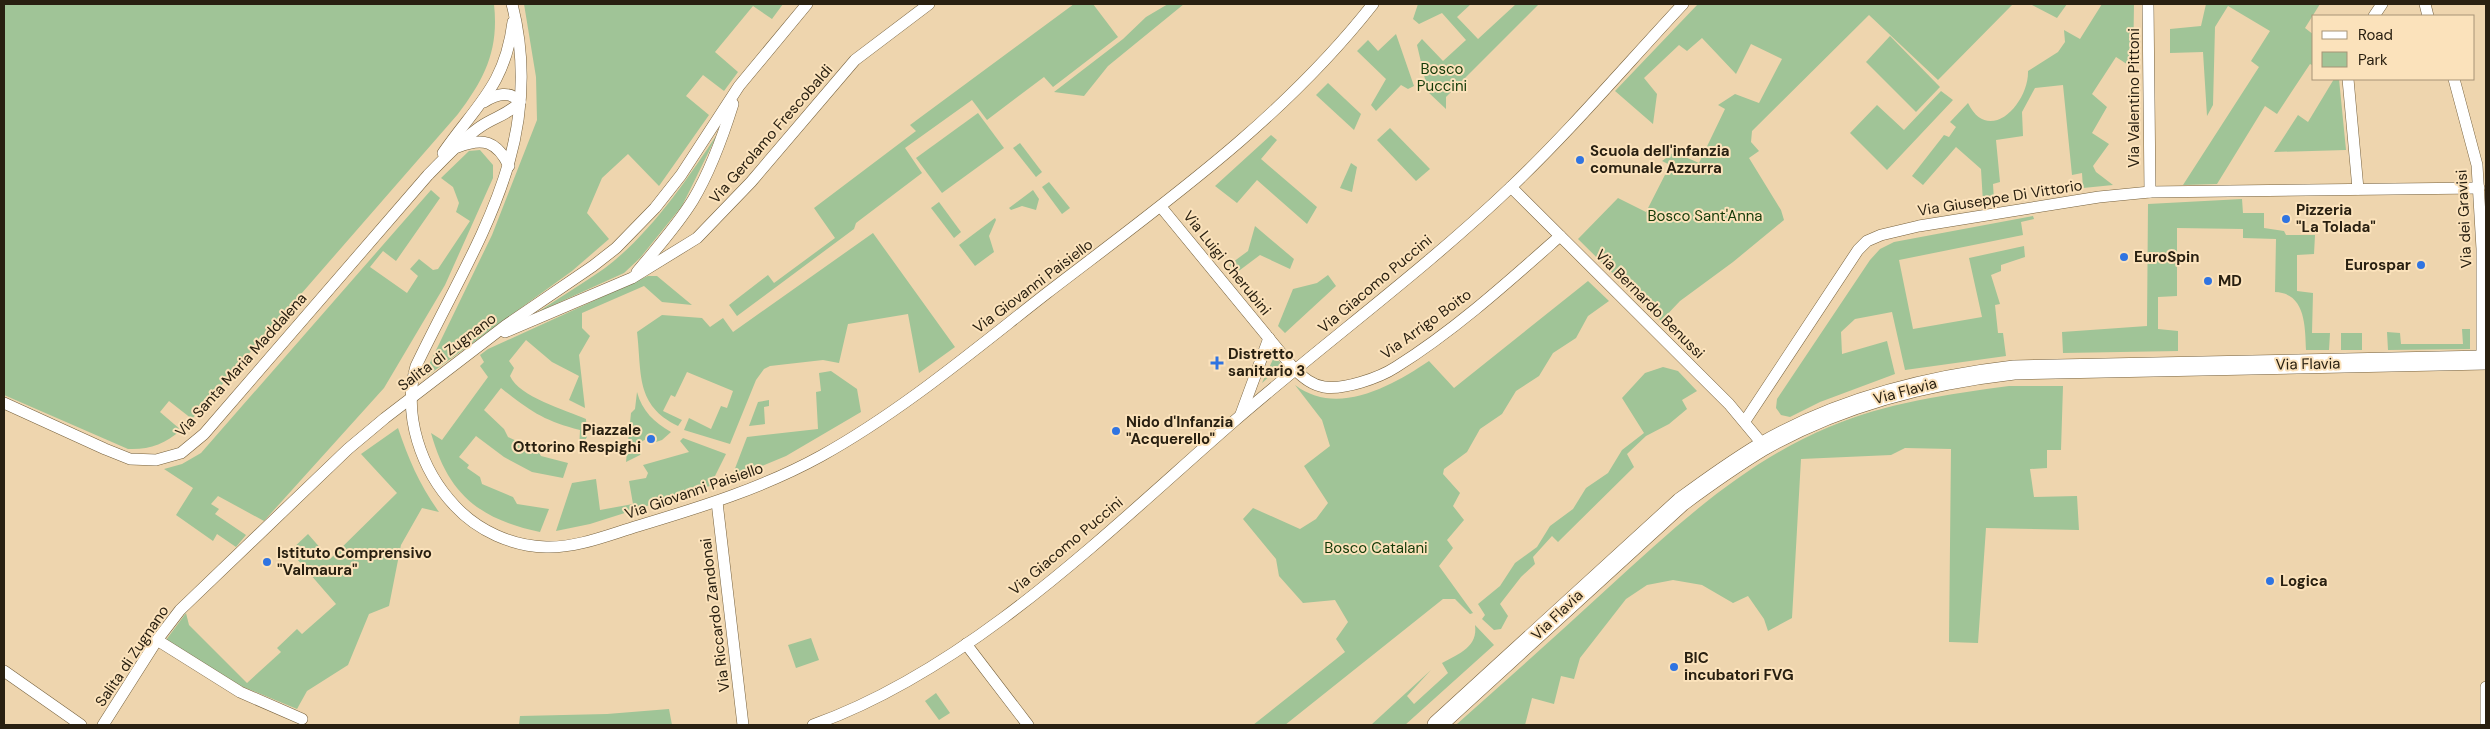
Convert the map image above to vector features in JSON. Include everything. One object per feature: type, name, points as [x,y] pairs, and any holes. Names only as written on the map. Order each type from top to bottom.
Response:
[{"type":"main road","name":"Via Flavia","points":[[1437,725],[1682,502],[1723,471],[1764,446],[1824,417],[1859,404],[1911,387],[1975,374],[2014,370],[2484,360]]},
{"type":"street","name":"Salita di Zugnano","points":[[103,725],[157,640],[194,595],[268,527],[348,449],[410,397],[593,266],[638,226],[681,175],[739,86],[807,4]]},
{"type":"street","name":"Via Gerolamo Frescobaldi","points":[[490,338],[632,278],[677,252],[703,232],[758,175],[855,60],[929,4]]},
{"type":"street","name":"Via Giovanni Paisiello","points":[[520,102],[509,166],[472,256],[416,366],[410,397],[412,418],[423,455],[444,494],[467,518],[508,540],[544,547],[565,546],[583,543],[717,502],[783,476],[855,436],[938,377],[1161,207],[1229,152],[1288,98],[1344,40],[1373,4]]},
{"type":"street","name":"Via Giacomo Puccini","points":[[813,725],[868,702],[966,644],[1004,618],[1100,538],[1240,416],[1365,314],[1511,187],[1684,4]]},
{"type":"street","name":"Via Valentino Pittoni","points":[[2148,4],[2150,192]]},
{"type":"street","points":[[2375,15],[2382,4]]},
{"type":"street","name":"Via Santa Maria Maddalena","points":[[4,403],[104,450],[130,459],[156,460],[181,453],[204,434],[428,175],[483,124],[508,113],[520,102],[521,55],[513,7]]},
{"type":"street","name":"Via Santa Maria Maddalena","points":[[428,175],[451,141],[483,103],[503,64],[509,44],[513,7]]},
{"type":"street","points":[[2348,80],[2358,189]]},
{"type":"street","name":"Via dei Gravisi","points":[[2454,80],[2477,165],[2482,249],[2484,360]]},
{"type":"street","name":"Via Gerolamo Frescobaldi","points":[[632,278],[676,226],[694,198],[721,140],[739,86]]},
{"type":"street","name":"Via Santa Maria Maddalena","points":[[483,103],[502,94],[512,95],[520,102]]},
{"type":"street","name":"Via Santa Maria Maddalena","points":[[454,149],[471,142],[485,141],[504,154],[509,166]]},
{"type":"street","name":"Via Bernardo Benussi","points":[[1511,187],[1745,421],[1764,446]]},
{"type":"street","name":"Via Giuseppe Di Vittorio","points":[[1745,421],[1858,250],[1867,241],[1919,226],[2099,197],[2150,192],[2479,188]]},
{"type":"street","name":"Via Luigi Cherubini","points":[[1161,207],[1295,370]]},
{"type":"street","name":"Via Arrigo Boito","points":[[1295,370],[1310,383],[1326,387],[1363,382],[1395,368],[1500,288],[1560,236]]},
{"type":"street","name":"Via Luigi Cherubini","points":[[1240,416],[1269,338]]},
{"type":"street","name":"Via Riccardo Zandonai","points":[[717,502],[743,725]]},
{"type":"street","points":[[157,640],[240,692],[302,719]]},
{"type":"street","points":[[966,644],[1028,725]]},
{"type":"street","points":[[5,673],[81,725]]},
{"type":"street","points":[[2486,687],[2486,725]]},
{"type":"green space","points":[[4,4],[494,4],[495,20],[492,50],[483,76],[458,114],[192,419],[169,401],[160,412],[181,430],[169,439],[156,445],[128,449],[4,395]]},
{"type":"green space","points":[[524,4],[783,4],[772,19],[753,6],[715,52],[738,72],[724,91],[703,75],[686,96],[709,115],[659,186],[628,154],[602,178],[587,213],[609,239],[572,271],[427,376],[424,375],[492,235],[537,120],[536,77]]},
{"type":"green space","points":[[1074,4],[1093,4],[1118,37],[1053,87],[1044,77],[987,120],[972,100],[905,148],[922,173],[856,223],[854,229],[737,316],[729,305],[768,275],[774,283],[835,238],[814,208],[916,131],[910,125]]},
{"type":"green space","points":[[1168,4],[1184,4],[1108,66],[1084,96],[1054,92],[1123,39],[1146,17]]},
{"type":"green space","name":"Bosco Puccini","points":[[1418,4],[1471,4],[1457,17],[1478,39],[1516,4],[1539,4],[1446,97],[1446,109],[1428,92],[1417,45],[1422,39],[1443,61],[1466,40],[1442,13],[1419,24],[1413,19]]},
{"type":"green space","name":"Bosco Sant'Anna","points":[[1698,4],[2013,4],[1938,80],[1869,15],[1752,131],[1751,142],[1759,151],[1749,158],[1781,210],[1784,220],[1733,262],[1680,301],[1661,321],[1578,239],[1618,198],[1646,212],[1670,165],[1662,161],[1674,152],[1699,163],[1725,109],[1718,105],[1735,94],[1759,103],[1782,59],[1751,44],[1736,74],[1702,38],[1687,51],[1679,45],[1644,78],[1657,94],[1653,124],[1615,91]]},
{"type":"green space","points":[[2030,4],[2067,4],[2057,18]]},
{"type":"green space","points":[[2102,4],[2134,4],[2133,68],[2116,57],[2092,94],[2107,107],[2092,133],[2109,144],[2093,166],[2096,172],[2113,185],[2083,188],[2082,173],[2072,175],[2063,85],[2035,88],[2022,112],[2023,136],[1996,140],[2000,182],[1993,184],[1994,201],[1983,203],[1981,169],[1956,147],[1923,185],[1912,176],[1944,135],[1949,137],[1956,127],[1950,122],[1968,103],[1977,115],[1986,121],[1996,120],[2006,115],[2015,107],[2027,83],[2028,71],[2058,52],[2065,42],[2064,30],[2080,39]]},
{"type":"green space","points":[[2206,4],[2320,4],[2305,28],[2312,33],[2312,65],[2310,64],[2277,114],[2265,106],[2217,184],[2183,185],[2259,67],[2251,61],[2270,31],[2228,6],[2215,27],[2213,105],[2207,116],[2203,52],[2170,53],[2170,29],[2201,26]]},
{"type":"green space","points":[[1396,34],[1414,86],[1408,89],[1401,85],[1376,111],[1371,105],[1386,79],[1357,51],[1368,40],[1378,51]]},
{"type":"green space","points":[[1890,36],[1940,87],[1916,112],[1866,62]]},
{"type":"green space","points":[[2333,80],[2339,80],[2346,150],[2274,152],[2298,115],[2308,122]]},
{"type":"green space","points":[[1328,83],[1361,114],[1354,130],[1316,95]]},
{"type":"green space","points":[[1941,91],[1953,100],[1887,170],[1850,133],[1877,105],[1904,130]]},
{"type":"green space","points":[[978,113],[1004,148],[942,193],[916,158]]},
{"type":"green space","points":[[1390,128],[1430,169],[1416,181],[1377,140]]},
{"type":"green space","points":[[718,133],[682,206],[640,258],[624,273],[538,312],[605,268],[638,239],[680,188]]},
{"type":"green space","points":[[1271,135],[1277,140],[1261,159],[1317,207],[1307,224],[1257,180],[1237,203],[1215,186]]},
{"type":"green space","points":[[1020,143],[1042,172],[1036,177],[1013,148]]},
{"type":"green space","points":[[480,150],[493,165],[493,178],[445,285],[384,388],[264,521],[218,496],[211,504],[219,509],[215,514],[246,535],[236,547],[217,534],[213,541],[176,515],[193,488],[164,469],[182,464],[201,453],[431,190],[440,198],[396,261],[383,251],[370,267],[407,293],[418,276],[410,269],[419,259],[433,270],[438,269],[470,221],[456,212],[459,203],[453,187],[441,178],[469,151]]},
{"type":"green space","points":[[1351,163],[1357,167],[1352,192],[1340,188]]},
{"type":"green space","points":[[1049,182],[1070,208],[1062,214],[1042,187]]},
{"type":"green space","points":[[1033,190],[1039,199],[1036,210],[1022,206],[1011,210],[1009,208]]},
{"type":"green space","points":[[2242,199],[2243,213],[2264,213],[2264,228],[2284,231],[2286,235],[2315,235],[2314,254],[2297,255],[2297,291],[2313,293],[2312,333],[2330,333],[2329,350],[2306,350],[2304,322],[2298,305],[2293,298],[2275,292],[2276,239],[2243,238],[2243,229],[2177,228],[2177,296],[2158,297],[2158,329],[2178,331],[2178,351],[2063,353],[2062,332],[2147,326],[2148,204]]},
{"type":"green space","points":[[939,202],[961,232],[954,238],[931,208]]},
{"type":"green space","points":[[2033,216],[2034,219],[2021,222],[2023,235],[1899,260],[1913,329],[1982,317],[1969,258],[2024,246],[2025,257],[2001,265],[2001,271],[1991,275],[2000,304],[1995,305],[1998,333],[2003,333],[2006,356],[1905,370],[1892,312],[1855,319],[1841,332],[1842,354],[1887,341],[1895,374],[1820,402],[1790,417],[1781,415],[1776,408],[1777,399],[1870,260],[1880,249],[1894,242]]},
{"type":"green space","points":[[995,218],[996,220],[989,236],[994,252],[975,266],[959,245]]},
{"type":"green space","points":[[1255,226],[1294,259],[1290,269],[1260,255],[1236,273],[1229,265],[1248,251]]},
{"type":"green space","points":[[873,233],[955,347],[919,373],[908,314],[848,324],[839,363],[823,360],[770,366],[764,369],[756,380],[730,444],[684,430],[689,418],[711,429],[721,406],[727,408],[733,391],[687,372],[675,397],[671,395],[663,411],[682,420],[678,426],[664,418],[654,408],[647,398],[643,387],[637,332],[662,315],[702,318],[710,327],[723,318],[733,332]]},
{"type":"green space","points":[[1328,275],[1336,286],[1285,333],[1278,326],[1293,289],[1317,283]]},
{"type":"green space","points":[[648,276],[657,276],[692,305],[662,302],[644,286],[582,313],[582,328],[590,336],[579,355],[585,408],[569,400],[579,376],[552,362],[526,340],[509,361],[514,368],[510,376],[515,384],[544,402],[586,419],[587,437],[579,450],[580,430],[547,419],[501,388],[484,410],[504,429],[508,437],[538,451],[541,456],[568,463],[563,478],[532,472],[504,457],[476,436],[459,457],[469,465],[467,468],[480,477],[482,484],[513,497],[517,504],[549,509],[540,532],[518,527],[483,511],[457,488],[438,454],[431,433],[442,440],[488,377],[480,366],[484,362],[480,355],[488,349]]},
{"type":"green space","name":"Bosco Catalani","points":[[1588,281],[1609,301],[1588,316],[1576,338],[1553,353],[1539,376],[1516,391],[1502,414],[1480,429],[1467,452],[1444,469],[1443,474],[1460,493],[1453,506],[1464,520],[1447,540],[1453,548],[1439,566],[1473,613],[1470,614],[1455,599],[1443,599],[1285,725],[1253,725],[1345,652],[1336,639],[1348,622],[1335,600],[1303,603],[1279,576],[1276,559],[1243,519],[1253,508],[1300,529],[1316,519],[1328,503],[1304,466],[1330,446],[1322,420],[1295,385],[1311,394],[1328,398],[1346,398],[1381,388],[1429,361],[1454,388]]},
{"type":"green space","points":[[2462,329],[2470,329],[2470,349],[2388,350],[2387,332],[2400,333],[2401,344],[2463,344]]},
{"type":"green space","points":[[2341,333],[2362,333],[2362,350],[2341,350]]},
{"type":"green space","points":[[1275,355],[1282,365],[1262,383]]},
{"type":"green space","points":[[1663,367],[1678,371],[1697,391],[1682,400],[1687,409],[1669,424],[1646,436],[1627,454],[1634,467],[1558,542],[1552,536],[1533,557],[1535,564],[1521,577],[1500,604],[1508,616],[1501,629],[1494,630],[1482,619],[1485,615],[1478,604],[1500,586],[1515,563],[1537,547],[1550,526],[1573,509],[1586,488],[1608,473],[1622,450],[1644,433],[1622,398],[1645,373]]},
{"type":"green space","points":[[831,371],[857,389],[861,412],[786,456],[731,479],[747,437],[818,429],[816,392],[821,391],[819,373]]},
{"type":"green space","points":[[2009,386],[2063,386],[2061,450],[2047,450],[2047,468],[2030,469],[2034,497],[2077,496],[2079,530],[1986,528],[1978,643],[1949,642],[1951,449],[1905,448],[1891,455],[1801,459],[1792,618],[1768,631],[1764,619],[1748,596],[1733,603],[1702,585],[1673,580],[1647,585],[1626,599],[1580,658],[1574,679],[1561,676],[1554,704],[1532,698],[1525,725],[1457,724],[1686,519],[1712,497],[1768,458],[1829,427],[1872,412],[1918,400]]},
{"type":"green space","points":[[637,392],[645,410],[659,424],[671,432],[662,440],[650,444],[646,439],[638,444],[642,451],[640,455],[626,462],[631,413],[635,409]]},
{"type":"green space","points":[[769,400],[769,406],[764,407],[765,424],[749,426],[758,402]]},
{"type":"green space","points":[[398,428],[415,472],[439,512],[422,508],[401,545],[389,606],[369,614],[348,665],[307,691],[297,709],[241,686],[166,640],[186,613],[189,625],[247,683],[281,652],[277,648],[297,629],[302,634],[336,604],[290,551],[308,534],[330,559],[397,493],[361,454]]},
{"type":"green space","points":[[683,438],[726,454],[710,486],[590,524],[556,531],[572,483],[596,479],[600,510],[633,504],[629,481],[646,478],[648,473],[643,465],[689,452],[680,441]]},
{"type":"green space","points":[[1475,625],[1494,645],[1405,725],[1371,725],[1431,670],[1407,696],[1414,704],[1448,673],[1442,663],[1471,644],[1474,639]]},
{"type":"green space","points":[[811,638],[819,660],[796,668],[788,645]]},
{"type":"green space","points":[[936,693],[950,713],[939,720],[925,701]]},
{"type":"green space","points":[[669,709],[672,725],[519,725],[520,716],[607,714]]},
{"type":"place","name":"Scuola dell'infanzia comunale Azzurra","points":[[1580,160]]},
{"type":"place","name":"Pizzeria \"La Tolada\"","points":[[2286,219]]},
{"type":"place","name":"EuroSpin","points":[[2124,257]]},
{"type":"place","name":"Eurospar","points":[[2421,265]]},
{"type":"place","name":"MD","points":[[2208,281]]},
{"type":"place","name":"Distretto sanitario 3","points":[[1217,363]]},
{"type":"place","name":"Nido d'Infanzia \"Acquerello\"","points":[[1116,431]]},
{"type":"place","name":"Piazzale Ottorino Respighi","points":[[651,439]]},
{"type":"place","name":"Istituto Comprensivo \"Valmaura\"","points":[[267,562]]},
{"type":"place","name":"Logica","points":[[2270,581]]},
{"type":"place","name":"BIC incubatori FVG","points":[[1674,667]]}]
